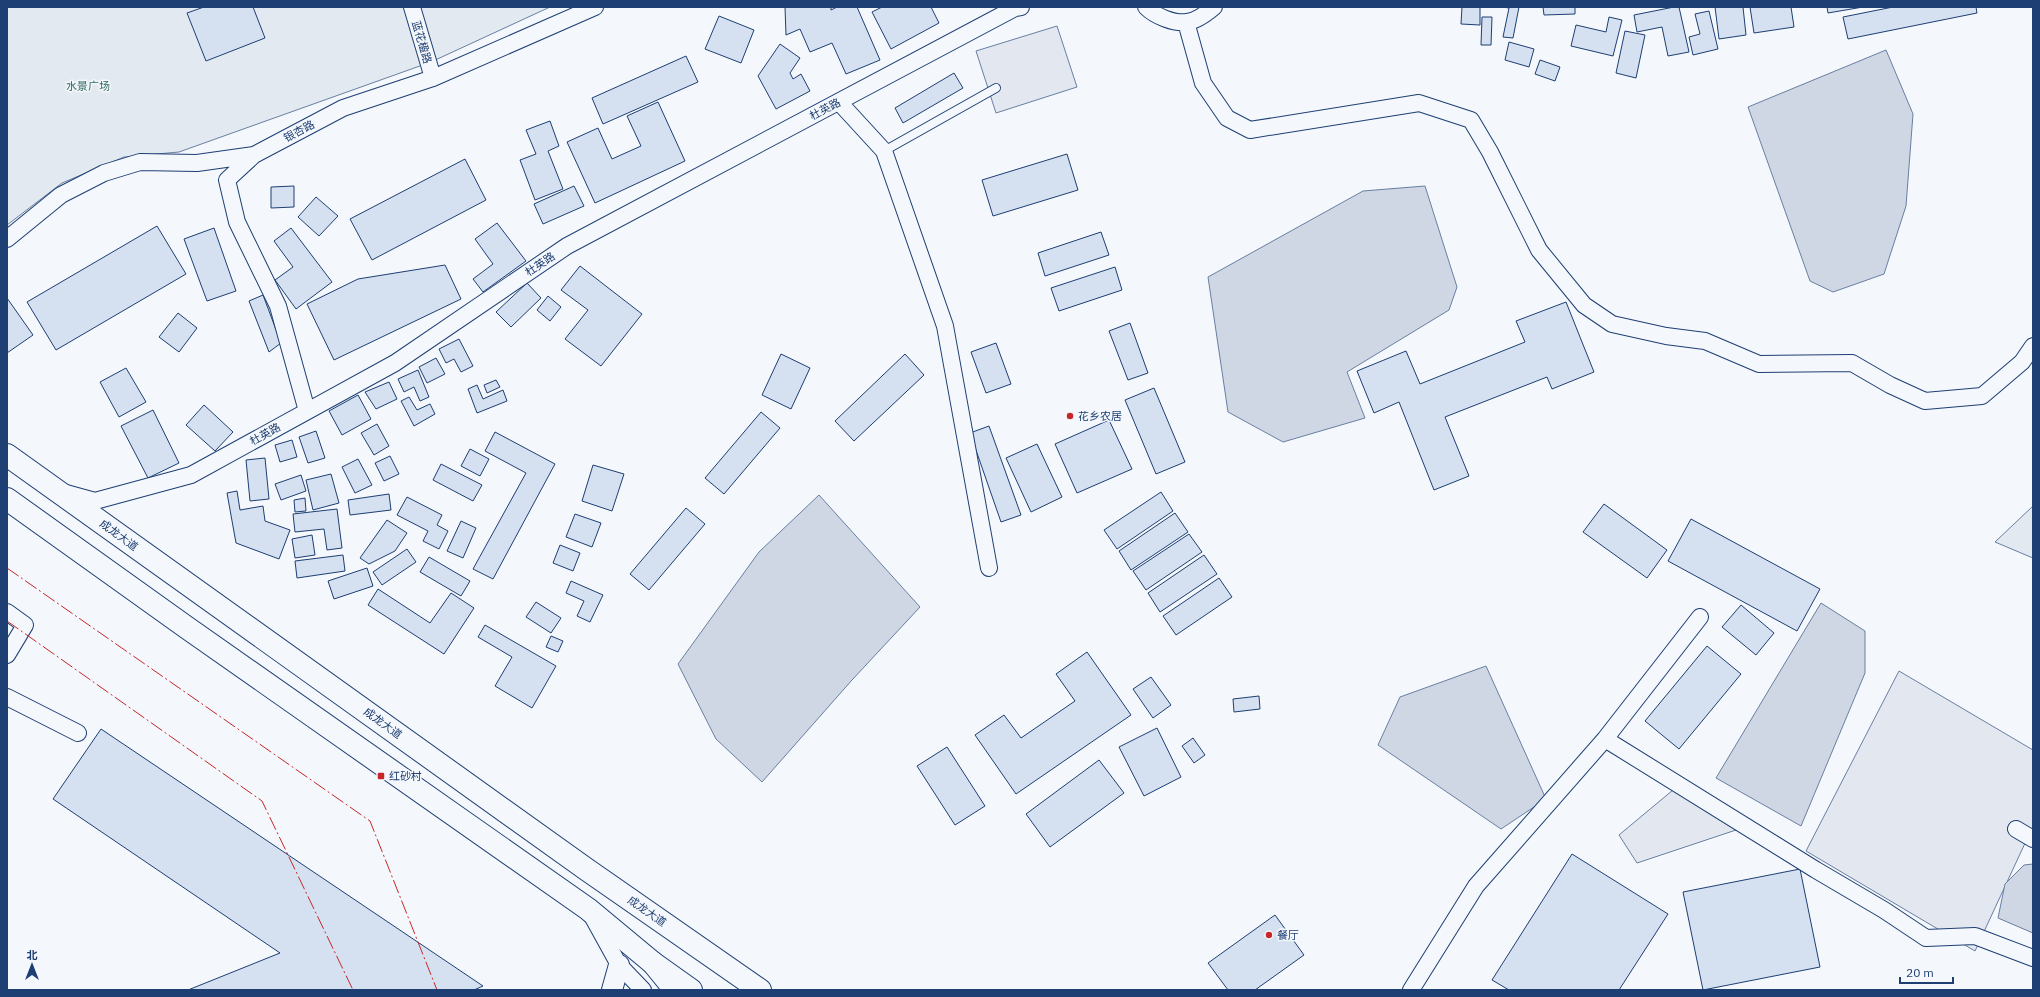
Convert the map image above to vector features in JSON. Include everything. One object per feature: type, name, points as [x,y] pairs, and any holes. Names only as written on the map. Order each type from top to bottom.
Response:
[{"type":"highway","name":"成龙大道","points":[[7,455],[586,869],[760,990]]},
{"type":"highway","points":[[7,499],[186,628],[588,909],[653,963],[691,990]]},
{"type":"highway","points":[[653,963],[675,990]]},
{"type":"street","name":"蓝花楹路","points":[[412,7],[432,78]]},
{"type":"street","name":"银杏路","points":[[7,239],[61,195],[104,173],[140,162],[197,163],[254,155],[343,108],[432,78],[595,7]]},
{"type":"street","name":"杜英路","points":[[59,492],[95,501],[191,476],[395,362],[566,246],[1015,8],[1021,7]]},
{"type":"street","points":[[1146,7],[1150,11],[1167,20],[1186,22],[1197,18],[1214,7]]},
{"type":"street","points":[[1186,22],[1204,84],[1227,118],[1250,130],[1419,103],[1471,120],[1490,152],[1539,250],[1584,305],[1612,324],[1666,336],[1705,341],[1759,364],[1852,363],[1890,385],[1925,401],[1982,396],[2022,362],[2033,346]]},
{"type":"street","points":[[839,102],[884,151],[945,326],[990,568]]},
{"type":"street","points":[[254,155],[227,180],[237,222],[278,306],[307,411]]},
{"type":"street","points":[[7,612],[25,625],[7,655]]},
{"type":"street","points":[[1411,990],[1476,886],[1605,739],[1700,617]]},
{"type":"street","points":[[7,697],[78,733]]},
{"type":"street","points":[[1605,739],[1822,874],[1884,910],[1926,938],[1975,936],[2033,958]]},
{"type":"street","points":[[2016,829],[2033,839]]},
{"type":"street","points":[[588,909],[619,966],[643,990]]},
{"type":"street","points":[[612,990],[619,966]]},
{"type":"lane","points":[[884,151],[996,88]]},
{"type":"green space","name":"水景广场","points":[[7,7],[550,7],[431,62],[179,152],[124,157],[62,183],[7,225]]},
{"type":"green space","points":[[2033,506],[2033,558],[1995,542]]},
{"type":"shaded area","points":[[1057,26],[1077,87],[996,113],[976,51]]},
{"type":"shaded area","points":[[1886,50],[1913,114],[1906,206],[1884,274],[1833,292],[1810,281],[1748,107]]},
{"type":"shaded area","points":[[1425,186],[1457,287],[1449,310],[1347,372],[1365,418],[1283,442],[1228,412],[1208,277],[1363,191]]},
{"type":"shaded area","points":[[819,495],[920,607],[852,680],[762,782],[716,739],[678,664],[759,552]]},
{"type":"shaded area","points":[[1821,603],[1865,631],[1865,673],[1801,826],[1716,778]]},
{"type":"shaded area","points":[[1486,666],[1546,799],[1501,829],[1378,745],[1400,697]]},
{"type":"shaded area","points":[[1899,671],[2033,750],[2033,826],[1975,951],[1806,851]]},
{"type":"shaded area","points":[[1673,790],[1736,830],[1637,863],[1619,835]]},
{"type":"shaded area","points":[[2033,864],[2033,933],[1998,918],[2005,884],[2024,865]]},
{"type":"building","points":[[204,7],[253,7],[265,38],[206,61],[187,13]]},
{"type":"building","points":[[785,7],[831,7],[831,10],[837,7],[857,7],[880,60],[846,74],[832,43],[810,52],[800,29],[786,35]]},
{"type":"building","points":[[882,7],[931,7],[939,23],[891,49],[872,12]]},
{"type":"building","points":[[1462,7],[1480,7],[1480,25],[1461,24]]},
{"type":"building","points":[[1502,7],[1519,7],[1513,38],[1503,37],[1509,8]]},
{"type":"building","points":[[1543,7],[1575,7],[1575,14],[1544,15]]},
{"type":"building","points":[[1679,7],[1689,52],[1668,56],[1662,27],[1637,32],[1634,15]]},
{"type":"building","points":[[1715,7],[1743,7],[1746,35],[1719,39]]},
{"type":"building","points":[[1750,7],[1791,7],[1794,27],[1754,33]]},
{"type":"building","points":[[1827,7],[1863,7],[1828,13]]},
{"type":"building","points":[[1893,7],[1976,7],[1977,13],[1848,39],[1843,17]]},
{"type":"building","points":[[1709,11],[1718,49],[1693,55],[1689,37],[1700,34],[1695,14]]},
{"type":"building","points":[[719,16],[754,30],[741,63],[705,49]]},
{"type":"building","points":[[1482,17],[1492,17],[1491,45],[1481,45]]},
{"type":"building","points":[[1609,17],[1622,20],[1613,56],[1571,46],[1576,25],[1606,32]]},
{"type":"building","points":[[1625,31],[1645,35],[1636,78],[1616,73]]},
{"type":"building","points":[[1509,42],[1534,49],[1529,67],[1505,60]]},
{"type":"building","points":[[780,44],[800,58],[790,73],[793,79],[801,74],[810,91],[776,109],[758,76]]},
{"type":"building","points":[[686,56],[698,82],[603,124],[592,98]]},
{"type":"building","points":[[1540,60],[1560,67],[1555,81],[1535,74]]},
{"type":"building","points":[[954,73],[963,88],[903,123],[895,108]]},
{"type":"building","points":[[658,102],[685,161],[595,203],[567,142],[598,128],[612,159],[641,146],[627,116]]},
{"type":"building","points":[[550,121],[559,146],[548,151],[563,189],[535,200],[520,160],[536,154],[526,130]]},
{"type":"building","points":[[1067,154],[1078,190],[993,216],[982,180]]},
{"type":"building","points":[[465,159],[486,200],[372,260],[350,219]]},
{"type":"building","points":[[294,186],[294,207],[271,208],[271,187]]},
{"type":"building","points":[[574,186],[584,206],[543,224],[534,204]]},
{"type":"building","points":[[316,197],[338,216],[319,236],[298,217]]},
{"type":"building","points":[[497,223],[526,261],[483,292],[473,279],[493,264],[475,239]]},
{"type":"building","points":[[157,226],[186,274],[56,350],[27,302]]},
{"type":"building","points":[[214,228],[236,291],[207,301],[184,239]]},
{"type":"building","points":[[291,228],[332,282],[296,309],[275,280],[293,267],[274,241]]},
{"type":"building","points":[[1101,232],[1109,255],[1045,276],[1038,253]]},
{"type":"building","points":[[445,265],[461,299],[334,360],[307,304],[358,279]]},
{"type":"building","points":[[580,266],[642,314],[601,366],[565,339],[588,310],[561,290]]},
{"type":"building","points":[[1115,267],[1122,290],[1059,311],[1051,288]]},
{"type":"building","points":[[527,283],[541,298],[511,327],[496,312]]},
{"type":"building","points":[[263,295],[281,343],[269,352],[249,301]]},
{"type":"building","points":[[548,296],[561,307],[550,321],[537,310]]},
{"type":"building","points":[[7,298],[33,335],[7,353]]},
{"type":"building","points":[[1566,302],[1594,372],[1552,389],[1547,377],[1445,417],[1469,476],[1434,490],[1399,402],[1374,413],[1357,371],[1406,351],[1420,384],[1525,342],[1516,321]]},
{"type":"building","points":[[178,313],[197,328],[179,352],[159,337]]},
{"type":"building","points":[[1130,323],[1148,373],[1128,380],[1109,331]]},
{"type":"building","points":[[459,339],[473,366],[461,372],[454,359],[446,363],[439,349]]},
{"type":"building","points":[[996,343],[1011,384],[986,393],[971,352]]},
{"type":"building","points":[[781,354],[810,368],[791,409],[762,395]]},
{"type":"building","points":[[905,354],[924,375],[854,441],[835,421]]},
{"type":"building","points":[[436,358],[445,374],[427,383],[419,367]]},
{"type":"building","points":[[126,368],[146,402],[119,417],[100,382]]},
{"type":"building","points":[[418,370],[429,397],[420,401],[414,387],[404,392],[398,379]]},
{"type":"building","points":[[496,380],[500,387],[487,393],[484,385]]},
{"type":"building","points":[[389,382],[397,399],[376,409],[365,392]]},
{"type":"building","points":[[477,385],[483,399],[503,390],[507,401],[477,413],[468,389]]},
{"type":"building","points":[[1154,388],[1185,462],[1156,474],[1125,400]]},
{"type":"building","points":[[358,395],[371,419],[342,435],[329,411]]},
{"type":"building","points":[[409,397],[417,410],[430,404],[435,414],[414,426],[401,401]]},
{"type":"building","points":[[204,405],[233,432],[215,451],[186,425]]},
{"type":"building","points":[[153,410],[179,463],[148,478],[121,426]]},
{"type":"building","points":[[761,412],[780,428],[724,494],[705,478]]},
{"type":"building","points":[[1109,420],[1132,469],[1077,493],[1055,444]]},
{"type":"building","points":[[377,424],[389,446],[374,455],[361,433]]},
{"type":"building","points":[[989,426],[1021,515],[1001,522],[970,433]]},
{"type":"building","points":[[316,431],[325,458],[308,463],[299,437]]},
{"type":"building","points":[[495,432],[555,464],[493,579],[473,569],[526,473],[485,451]]},
{"type":"building","points":[[292,440],[297,457],[280,462],[275,445]]},
{"type":"building","points":[[1037,444],[1062,497],[1031,512],[1006,458]]},
{"type":"building","points":[[470,449],[489,459],[480,476],[461,466]]},
{"type":"building","points":[[390,456],[399,474],[384,481],[375,463]]},
{"type":"building","points":[[265,458],[269,499],[250,501],[246,460]]},
{"type":"building","points":[[358,459],[372,485],[355,493],[342,467]]},
{"type":"building","points":[[441,464],[482,485],[473,501],[433,480]]},
{"type":"building","points":[[593,465],[624,474],[612,511],[582,501]]},
{"type":"building","points":[[331,474],[339,503],[313,510],[306,480]]},
{"type":"building","points":[[301,475],[306,491],[281,500],[275,484]]},
{"type":"building","points":[[237,491],[240,510],[263,506],[265,521],[290,530],[279,559],[236,543],[227,493]]},
{"type":"building","points":[[1161,492],[1173,511],[1117,549],[1104,530]]},
{"type":"building","points":[[389,494],[391,510],[350,515],[348,500]]},
{"type":"building","points":[[407,497],[442,515],[437,525],[448,531],[439,549],[423,541],[428,531],[397,515]]},
{"type":"building","points":[[305,498],[306,511],[295,512],[294,500]]},
{"type":"building","points":[[1604,504],[1667,550],[1647,578],[1583,532]]},
{"type":"building","points":[[686,508],[705,524],[649,590],[630,574]]},
{"type":"building","points":[[337,509],[342,548],[327,550],[324,529],[295,532],[293,514]]},
{"type":"building","points":[[1175,513],[1188,532],[1131,570],[1119,551]]},
{"type":"building","points":[[575,514],[601,523],[592,547],[566,537]]},
{"type":"building","points":[[1691,519],[1820,589],[1797,631],[1668,561]]},
{"type":"building","points":[[387,520],[407,533],[395,551],[369,564],[360,558]]},
{"type":"building","points":[[461,521],[476,528],[463,558],[447,551]]},
{"type":"building","points":[[1189,534],[1202,552],[1146,590],[1133,571]]},
{"type":"building","points":[[312,535],[315,555],[295,558],[292,539]]},
{"type":"building","points":[[560,545],[580,553],[573,571],[553,563]]},
{"type":"building","points":[[407,549],[416,562],[382,585],[373,572]]},
{"type":"building","points":[[343,555],[345,571],[297,578],[295,561]]},
{"type":"building","points":[[1204,555],[1217,574],[1160,612],[1148,593]]},
{"type":"building","points":[[429,557],[470,581],[461,596],[420,572]]},
{"type":"building","points":[[367,568],[373,586],[334,599],[328,581]]},
{"type":"building","points":[[1219,578],[1232,597],[1176,635],[1163,616]]},
{"type":"building","points":[[571,581],[603,595],[590,622],[577,616],[584,601],[566,593]]},
{"type":"building","points":[[378,589],[430,623],[451,593],[474,608],[444,654],[368,605]]},
{"type":"building","points":[[536,602],[561,618],[551,633],[526,617]]},
{"type":"building","points":[[1741,605],[1774,633],[1756,655],[1722,627]]},
{"type":"building","points":[[485,625],[556,666],[532,708],[495,686],[512,657],[478,637]]},
{"type":"building","points":[[551,636],[563,641],[558,652],[546,647]]},
{"type":"building","points":[[1707,646],[1741,674],[1679,749],[1645,721]]},
{"type":"building","points":[[1087,652],[1131,715],[1016,794],[975,735],[1004,715],[1021,738],[1075,701],[1056,674]]},
{"type":"building","points":[[1151,677],[1171,705],[1153,718],[1133,689]]},
{"type":"building","points":[[1259,696],[1260,709],[1234,712],[1233,699]]},
{"type":"building","points":[[1157,728],[1181,777],[1144,796],[1119,747]]},
{"type":"building","points":[[101,729],[483,986],[474,990],[188,990],[280,953],[53,799]]},
{"type":"building","points":[[1193,738],[1205,755],[1194,763],[1182,746]]},
{"type":"building","points":[[947,747],[985,806],[955,825],[917,766]]},
{"type":"building","points":[[1099,760],[1124,793],[1050,847],[1026,814]]},
{"type":"building","points":[[1572,854],[1668,914],[1619,990],[1509,990],[1492,980]]},
{"type":"building","points":[[1800,869],[1820,967],[1703,990],[1683,892]]},
{"type":"building","name":"餐厅","points":[[1275,915],[1304,955],[1255,990],[1228,990],[1208,963]]},
{"type":"power","points":[[7,568],[370,821],[437,990]]},
{"type":"power","points":[[7,621],[262,801],[353,990]]},
{"type":"place","name":"花乡农居","points":[[1070,416]]},
{"type":"place","name":"红砂村","points":[[381,776]]},
{"type":"place","name":"餐厅","points":[[1269,935]]}]
